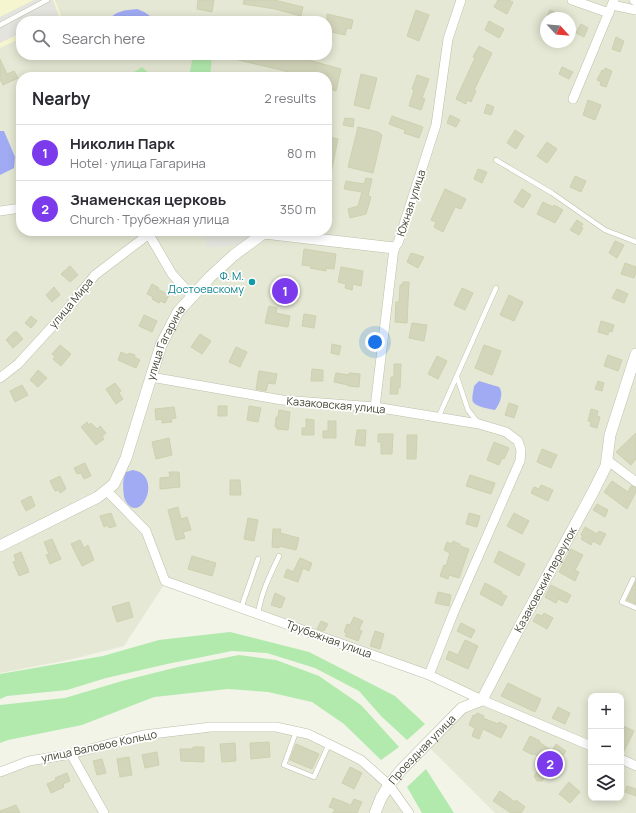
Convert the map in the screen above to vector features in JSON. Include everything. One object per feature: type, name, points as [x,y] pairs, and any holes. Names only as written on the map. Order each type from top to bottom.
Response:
[{"type":"street","name":"Южная улица","points":[[376,407],[394,248],[398,242],[436,125],[448,39],[460,0]]},
{"type":"street","points":[[572,0],[636,10]]},
{"type":"street","points":[[573,99],[612,6]]},
{"type":"street","points":[[0,211],[16,209]]},
{"type":"street","name":"улица Мира","points":[[0,378],[18,364],[60,318],[95,275],[144,236]]},
{"type":"street","points":[[150,236],[172,274],[192,296]]},
{"type":"street","name":"улица Гагарина","points":[[0,546],[98,498],[114,484],[126,458],[161,345],[178,312],[210,277],[234,255],[260,236]]},
{"type":"street","name":"улица Гагарина","points":[[290,236],[394,248]]},
{"type":"street","points":[[636,354],[610,434],[608,460],[636,482]]},
{"type":"street","name":"Казаковская улица","points":[[151,377],[282,400],[376,407],[479,424],[506,432],[518,441],[521,450],[520,461],[453,614],[429,675]]},
{"type":"street","name":"Казаковский переулок","points":[[482,700],[593,492],[608,460]]},
{"type":"street","name":"Трубежная улица","points":[[107,491],[146,531],[165,581],[429,675],[459,690],[588,745]]},
{"type":"street","points":[[459,690],[463,699],[462,708]]},
{"type":"street","name":"Проездная улица","points":[[375,813],[381,798],[402,769],[462,708],[482,700]]},
{"type":"street","name":"улица Валовое Кольцо","points":[[0,772],[28,761],[71,754],[143,735],[211,727],[276,727],[308,734],[361,760],[389,785],[409,813]]},
{"type":"street","points":[[71,754],[104,813]]},
{"type":"street","points":[[624,760],[636,766]]},
{"type":"lane","points":[[17,16],[47,0]]},
{"type":"lane","points":[[0,25],[16,16]]},
{"type":"lane","points":[[496,160],[552,193],[605,230],[636,242]]},
{"type":"lane","points":[[438,418],[496,288]]},
{"type":"lane","points":[[457,377],[468,410],[479,424]]},
{"type":"lane","points":[[258,614],[266,584],[279,556]]},
{"type":"lane","points":[[241,608],[258,558]]},
{"type":"lane","points":[[633,579],[622,602],[636,608]]},
{"type":"lane","points":[[296,732],[284,765],[314,777],[329,744]]},
{"type":"shaded area","points":[[0,0],[636,0],[636,813],[495,813],[429,747],[476,697],[167,580],[124,646],[73,659],[0,673]]},
{"type":"shaded area","points":[[0,0],[55,0],[61,16],[16,16],[16,40],[0,48]]},
{"type":"shaded area","points":[[34,0],[53,0],[59,16],[16,16],[16,35],[0,43],[0,17]]},
{"type":"shaded area","points":[[205,236],[248,236],[249,244],[206,248]]},
{"type":"shaded area","points":[[211,728],[276,728],[307,735],[360,761],[409,813],[0,813],[0,773],[75,750]]},
{"type":"green space","points":[[192,60],[212,60],[210,72],[190,72]]},
{"type":"green space","points":[[142,67],[148,72],[134,72]]},
{"type":"green space","points":[[230,632],[309,652],[395,696],[425,724],[407,740],[381,716],[359,691],[315,668],[267,653],[232,651],[106,678],[67,690],[7,696],[0,699],[0,674],[103,656],[159,640]]},
{"type":"green space","points":[[239,655],[276,660],[319,676],[361,705],[399,747],[381,760],[344,724],[312,702],[268,692],[228,689],[154,697],[82,725],[8,740],[0,743],[0,705],[65,698],[122,681],[178,667]]},
{"type":"green space","points":[[426,769],[454,813],[422,813],[407,787]]},
{"type":"water","points":[[137,9],[150,16],[113,16],[128,10]]},
{"type":"water","points":[[0,131],[4,131],[15,157],[14,168],[0,175]]},
{"type":"water","points":[[479,381],[499,387],[501,398],[495,410],[480,406],[473,402],[472,396],[474,386]]},
{"type":"water","points":[[133,470],[141,473],[146,479],[148,486],[148,493],[145,500],[136,508],[131,507],[127,503],[123,490],[123,481],[126,472]]},
{"type":"building","points":[[198,0],[214,0],[212,12],[197,9]]},
{"type":"building","points":[[244,0],[274,0],[303,7],[301,16],[275,9],[243,4]]},
{"type":"building","points":[[498,0],[508,0],[513,2],[507,14],[494,7]]},
{"type":"building","points":[[416,10],[429,15],[419,41],[407,36]]},
{"type":"building","points":[[327,14],[353,20],[351,29],[347,28],[345,35],[332,32],[332,16],[327,16]]},
{"type":"building","points":[[489,21],[504,29],[499,38],[485,30]]},
{"type":"building","points":[[581,24],[588,28],[584,37],[576,33]]},
{"type":"building","points":[[616,37],[624,41],[620,52],[612,49]]},
{"type":"building","points":[[479,46],[492,53],[474,90],[476,91],[471,102],[467,100],[466,104],[456,99]]},
{"type":"building","points":[[0,59],[7,74],[14,71],[16,79],[3,85],[0,79]]},
{"type":"building","points":[[238,60],[308,60],[341,69],[336,91],[332,90],[332,72],[289,72]]},
{"type":"building","points":[[562,67],[573,72],[569,79],[559,74]]},
{"type":"building","points":[[605,68],[612,71],[606,87],[600,85],[601,82],[597,80],[602,70],[604,71]]},
{"type":"building","points":[[361,74],[377,78],[369,109],[354,105]]},
{"type":"building","points":[[417,75],[429,79],[422,98],[425,99],[421,110],[409,106],[414,90],[412,89]]},
{"type":"building","points":[[588,100],[601,105],[595,120],[583,115]]},
{"type":"building","points":[[487,104],[494,107],[491,115],[484,113]]},
{"type":"building","points":[[450,115],[460,120],[456,127],[447,123]]},
{"type":"building","points":[[392,116],[423,127],[419,138],[404,133],[405,130],[389,124]]},
{"type":"building","points":[[345,118],[354,119],[353,127],[343,125]]},
{"type":"building","points":[[358,127],[378,132],[382,135],[373,173],[348,167]]},
{"type":"building","points":[[515,130],[524,136],[516,149],[507,143]]},
{"type":"building","points":[[332,138],[338,139],[332,168]]},
{"type":"building","points":[[547,142],[557,149],[547,163],[537,156]]},
{"type":"building","points":[[478,169],[487,172],[482,183],[474,179]]},
{"type":"building","points":[[575,176],[586,181],[581,192],[570,187]]},
{"type":"building","points":[[366,178],[372,179],[368,196],[371,197],[366,214],[350,218],[348,209],[358,206],[362,192],[344,189],[346,181],[364,184]]},
{"type":"building","points":[[445,189],[466,199],[461,209],[455,207],[443,232],[434,227],[436,222],[431,220]]},
{"type":"building","points":[[522,189],[531,195],[523,208],[514,202]]},
{"type":"building","points":[[543,202],[553,207],[554,205],[563,210],[555,223],[537,214]]},
{"type":"building","points":[[577,220],[583,224],[581,227],[583,228],[579,235],[570,230]]},
{"type":"building","points":[[615,241],[624,245],[617,258],[609,253]]},
{"type":"building","points":[[304,249],[336,254],[334,269],[326,268],[326,271],[310,268],[311,266],[302,265]]},
{"type":"building","points":[[411,253],[424,257],[418,268],[407,262]]},
{"type":"building","points":[[625,263],[636,267],[634,278],[621,274]]},
{"type":"building","points":[[70,266],[78,275],[70,282],[61,274]]},
{"type":"building","points":[[341,267],[363,271],[361,286],[353,284],[352,290],[345,288],[346,284],[338,282]]},
{"type":"building","points":[[403,282],[409,282],[407,323],[395,322],[396,302],[399,302],[400,285],[402,285]]},
{"type":"building","points":[[276,283],[296,287],[294,299],[274,296]]},
{"type":"building","points":[[152,284],[169,295],[165,303],[160,301],[159,303],[147,294]]},
{"type":"building","points":[[54,287],[60,295],[52,302],[46,295]]},
{"type":"building","points":[[462,288],[473,293],[465,310],[454,305]]},
{"type":"building","points":[[617,289],[628,294],[624,303],[612,298]]},
{"type":"building","points":[[509,295],[523,302],[514,321],[500,315]]},
{"type":"building","points":[[269,306],[277,308],[276,313],[290,316],[288,327],[265,323]]},
{"type":"building","points":[[304,314],[316,316],[314,328],[302,326]]},
{"type":"building","points":[[144,315],[157,321],[152,332],[139,326]]},
{"type":"building","points":[[31,316],[37,321],[31,328],[25,323]]},
{"type":"building","points":[[601,321],[614,325],[612,332],[609,331],[608,335],[598,332]]},
{"type":"building","points":[[412,323],[427,325],[424,341],[409,338]]},
{"type":"building","points":[[14,332],[17,332],[23,339],[13,348],[6,340]]},
{"type":"building","points":[[200,334],[211,341],[202,354],[191,347]]},
{"type":"building","points":[[332,344],[341,346],[339,355],[331,353]]},
{"type":"building","points":[[60,345],[71,354],[61,366],[53,359],[55,357],[52,354]]},
{"type":"building","points":[[484,345],[501,351],[492,375],[475,368]]},
{"type":"building","points":[[236,347],[247,352],[240,367],[229,362]]},
{"type":"building","points":[[121,352],[128,355],[129,353],[135,355],[134,357],[140,360],[136,368],[118,360]]},
{"type":"building","points":[[608,355],[622,360],[618,371],[604,366]]},
{"type":"building","points":[[437,356],[447,361],[438,379],[428,374]]},
{"type":"building","points":[[394,364],[401,364],[400,388],[398,387],[398,394],[390,394],[391,377],[394,377]]},
{"type":"building","points":[[312,369],[323,370],[323,381],[311,381]]},
{"type":"building","points":[[38,370],[47,378],[38,387],[30,380]]},
{"type":"building","points":[[259,371],[277,374],[275,384],[268,383],[266,391],[256,389]]},
{"type":"building","points":[[336,373],[349,375],[349,373],[360,374],[359,387],[334,382]]},
{"type":"building","points":[[598,381],[604,383],[602,391],[595,389]]},
{"type":"building","points":[[115,383],[121,391],[119,393],[123,399],[116,404],[106,389]]},
{"type":"building","points":[[22,385],[28,395],[15,402],[10,391]]},
{"type":"building","points":[[509,403],[518,406],[514,418],[505,415]]},
{"type":"building","points":[[218,406],[227,406],[227,416],[218,416]]},
{"type":"building","points":[[249,406],[261,408],[258,422],[247,420]]},
{"type":"building","points":[[174,407],[176,418],[171,419],[172,422],[162,423],[162,419],[156,420],[155,409]]},
{"type":"building","points":[[591,409],[598,411],[597,416],[600,417],[597,428],[590,426],[591,422],[588,421]]},
{"type":"building","points":[[279,410],[290,412],[288,430],[277,429],[277,427],[275,427],[276,417],[278,417]]},
{"type":"building","points":[[306,419],[314,420],[314,435],[302,435],[302,428],[306,428]]},
{"type":"building","points":[[328,421],[336,421],[336,438],[323,438],[323,431],[328,431]]},
{"type":"building","points":[[87,422],[89,425],[91,423],[97,429],[100,426],[106,433],[102,436],[104,439],[96,445],[81,427]]},
{"type":"building","points":[[357,430],[366,430],[365,446],[355,445]]},
{"type":"building","points":[[636,433],[636,459],[631,465],[616,452]]},
{"type":"building","points":[[378,434],[393,434],[392,454],[381,454],[381,442],[378,442]]},
{"type":"building","points":[[407,435],[417,435],[416,459],[407,459]]},
{"type":"building","points":[[169,438],[172,455],[156,459],[152,442]]},
{"type":"building","points":[[494,442],[509,448],[504,459],[502,458],[499,465],[487,460]]},
{"type":"building","points":[[542,449],[557,455],[551,468],[537,462]]},
{"type":"building","points":[[85,463],[91,476],[84,479],[81,473],[77,474],[74,468]]},
{"type":"building","points":[[169,472],[179,472],[180,487],[160,489],[160,478],[170,477]]},
{"type":"building","points":[[470,475],[495,483],[491,494],[466,486]]},
{"type":"building","points":[[60,476],[66,489],[60,493],[59,490],[55,491],[50,481]]},
{"type":"building","points":[[230,480],[240,480],[241,495],[230,495]]},
{"type":"building","points":[[612,481],[628,492],[631,486],[636,488],[636,492],[627,509],[604,492]]},
{"type":"building","points":[[541,485],[553,490],[548,501],[531,493],[534,487],[539,489]]},
{"type":"building","points":[[31,496],[35,506],[26,511],[21,501]]},
{"type":"building","points":[[597,504],[608,510],[605,517],[593,510]]},
{"type":"building","points":[[178,507],[181,519],[187,517],[191,530],[183,532],[185,538],[176,540],[168,510]]},
{"type":"building","points":[[111,513],[116,526],[109,528],[108,525],[104,527],[100,516]]},
{"type":"building","points":[[469,513],[480,516],[477,527],[466,524]]},
{"type":"building","points":[[514,513],[529,521],[522,534],[507,526]]},
{"type":"building","points":[[248,518],[258,520],[254,541],[244,539]]},
{"type":"building","points":[[585,527],[597,534],[599,531],[606,534],[600,545],[593,541],[591,545],[581,539],[583,536],[581,535]]},
{"type":"building","points":[[273,529],[281,529],[280,533],[299,538],[296,550],[279,546],[279,548],[272,547]]},
{"type":"building","points":[[52,539],[61,559],[50,564],[46,555],[49,554],[44,542]]},
{"type":"building","points":[[80,540],[84,548],[88,545],[94,560],[82,566],[71,544]]},
{"type":"building","points":[[453,541],[460,544],[460,546],[469,549],[459,578],[449,575],[448,579],[440,576],[444,565],[446,566],[450,553],[444,550],[447,542],[452,544]]},
{"type":"building","points":[[571,549],[583,555],[575,570],[579,572],[575,581],[559,572]]},
{"type":"building","points":[[499,551],[525,564],[519,576],[494,562]]},
{"type":"building","points":[[21,552],[29,572],[19,576],[13,562],[16,561],[14,555]]},
{"type":"building","points":[[192,556],[216,563],[212,576],[188,569]]},
{"type":"building","points":[[300,558],[312,563],[309,571],[303,568],[298,582],[284,577],[287,569],[293,572]]},
{"type":"building","points":[[636,581],[636,604],[627,600]]},
{"type":"building","points":[[485,583],[502,592],[501,594],[507,596],[502,606],[480,594]]},
{"type":"building","points":[[551,585],[571,595],[567,603],[558,599],[556,603],[545,597]]},
{"type":"building","points":[[438,592],[451,595],[449,606],[435,603]]},
{"type":"building","points":[[275,593],[285,598],[281,608],[271,605]]},
{"type":"building","points":[[129,602],[133,617],[117,622],[112,607]]},
{"type":"building","points":[[544,613],[553,618],[547,629],[533,621],[537,614],[542,616]]},
{"type":"building","points":[[354,617],[363,621],[359,629],[362,631],[358,641],[345,636],[347,633],[344,632],[347,624],[350,625]]},
{"type":"building","points":[[321,621],[328,624],[324,631],[317,629]]},
{"type":"building","points":[[461,623],[475,630],[471,638],[457,631]]},
{"type":"building","points":[[375,631],[384,634],[380,649],[370,646]]},
{"type":"building","points":[[465,640],[478,646],[468,669],[446,659],[449,651],[458,655]]},
{"type":"building","points":[[508,683],[541,699],[535,712],[501,696]]},
{"type":"building","points":[[558,707],[570,713],[565,724],[552,718]]},
{"type":"building","points":[[477,713],[484,716],[483,718],[498,724],[499,722],[507,726],[501,738],[483,729],[479,739],[472,736],[475,728],[469,725],[473,715],[475,716]]},
{"type":"building","points":[[624,726],[634,731],[624,751]]},
{"type":"building","points":[[530,736],[540,741],[539,742],[552,751],[556,744],[566,751],[555,768],[552,766],[542,781],[537,781],[534,776],[545,761],[533,753],[533,755],[523,750]]},
{"type":"building","points":[[269,742],[270,757],[251,759],[250,743]]},
{"type":"building","points":[[235,743],[236,761],[222,762],[220,744]]},
{"type":"building","points":[[296,744],[319,754],[312,769],[290,760]]},
{"type":"building","points":[[193,747],[204,747],[204,762],[181,761],[180,749],[193,749]]},
{"type":"building","points":[[157,752],[159,765],[145,768],[142,755]]},
{"type":"building","points":[[129,757],[132,775],[120,777],[117,759]]},
{"type":"building","points":[[102,759],[106,773],[97,775],[93,761]]},
{"type":"building","points":[[350,767],[362,773],[354,789],[342,783]]},
{"type":"building","points":[[67,773],[70,781],[63,784],[64,787],[51,793],[47,784],[56,780],[55,778]]},
{"type":"building","points":[[569,782],[580,792],[570,803],[559,794]]},
{"type":"building","points":[[627,786],[636,789],[636,796],[625,792]]},
{"type":"building","points":[[500,791],[525,807],[521,813],[511,813],[493,801]]},
{"type":"building","points":[[333,798],[351,805],[354,799],[362,802],[357,813],[333,813],[335,809],[329,807]]},
{"type":"building","points":[[16,805],[20,813],[0,813],[0,811]]},
{"type":"place","name":"Ф. М. Достоевскому","points":[[252,282]]},
{"type":"place","name":"Николин Парк","points":[[285,291]]},
{"type":"place","name":"Знаменская церковь","points":[[550,764]]}]
